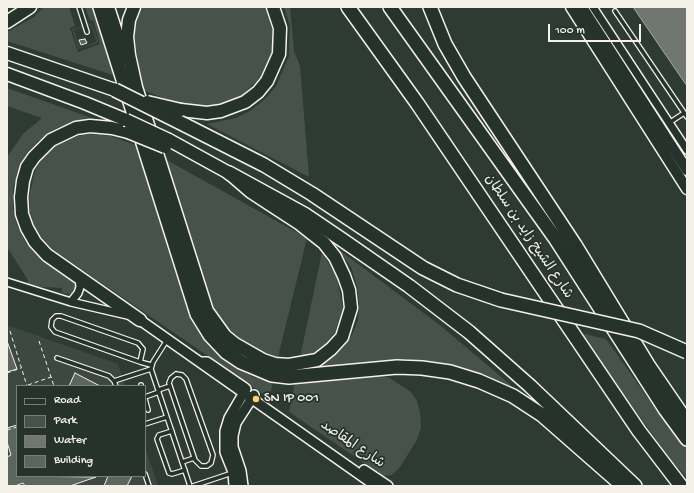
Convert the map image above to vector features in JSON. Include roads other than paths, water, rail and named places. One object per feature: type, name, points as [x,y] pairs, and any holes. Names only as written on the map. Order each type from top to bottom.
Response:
[{"type":"highway","points":[[7,22],[30,7]]},
{"type":"highway","points":[[100,7],[197,314],[210,335],[226,352],[241,362],[274,369],[300,370],[397,367],[450,372],[479,381],[513,396],[542,415],[623,486]]},
{"type":"highway","points":[[134,7],[129,20],[127,36],[128,55],[136,87],[207,311],[225,336],[235,344],[263,360],[274,369]]},
{"type":"highway","points":[[7,53],[160,106],[207,113],[221,111],[245,102],[258,92],[268,81],[279,54],[280,28],[273,7]]},
{"type":"highway","name":"شارع الشيخ زايد بن سلطان","points":[[348,7],[417,103],[639,431],[681,486]]},
{"type":"highway","name":"شارع الشيخ زايد بن سلطان","points":[[390,7],[438,72],[555,238],[661,403],[687,439]]},
{"type":"highway","points":[[430,7],[445,44],[464,78],[575,245],[648,365],[687,422]]},
{"type":"highway","points":[[7,74],[126,120],[167,144]]},
{"type":"highway","points":[[115,90],[264,165],[312,194],[423,268],[457,285],[501,300],[639,331],[687,352]]},
{"type":"highway","points":[[140,320],[47,255],[35,242],[27,228],[22,214],[21,197],[25,174],[34,157],[51,140],[62,133],[76,128],[90,126],[112,128],[167,144],[203,159],[229,173],[302,219],[341,239],[409,286],[470,332],[530,386],[635,486]]},
{"type":"highway","points":[[300,370],[317,360],[331,349],[342,337],[348,322],[351,308],[349,290],[335,256],[302,219]]},
{"type":"main road","points":[[109,7],[136,87]]},
{"type":"main road","points":[[571,7],[687,189]]},
{"type":"main road","points":[[582,7],[687,170]]},
{"type":"street","points":[[593,7],[687,150]]},
{"type":"street","points":[[71,302],[76,298],[80,287],[78,276]]},
{"type":"street","points":[[7,282],[71,302],[119,312],[140,320]]},
{"type":"street","name":"شارع المقاصد","points":[[140,320],[201,362],[206,361],[212,365],[249,394],[311,437],[388,486]]},
{"type":"street","points":[[234,486],[233,472],[225,452],[225,431],[229,418],[249,394]]},
{"type":"street","points":[[243,486],[241,471],[233,447],[233,436],[236,423],[249,394]]},
{"type":"street","name":"شارع المقاصد","points":[[311,437],[376,486]]},
{"type":"lane","points":[[79,7],[87,32]]},
{"type":"lane","points":[[615,11],[687,117]]},
{"type":"lane","points":[[669,123],[684,113]]},
{"type":"lane","points":[[140,362],[143,349],[138,343],[61,316],[56,316],[52,320],[51,327],[56,332],[140,362],[151,368],[182,462],[192,486],[233,472]]},
{"type":"lane","points":[[114,381],[151,368],[168,339]]},
{"type":"lane","points":[[57,358],[109,376],[116,385]]},
{"type":"lane","points":[[174,375],[182,375],[186,379],[213,455],[211,463],[204,466],[197,463],[194,458],[170,386],[170,380],[174,375]]},
{"type":"lane","points":[[146,397],[170,386]]},
{"type":"lane","points":[[146,402],[148,410]]},
{"type":"lane","points":[[146,424],[167,417]]},
{"type":"lane","points":[[172,431],[159,435],[157,438],[166,466],[168,472],[171,474],[185,470]]},
{"type":"lane","points":[[182,462],[194,458]]},
{"type":"water","points":[[633,7],[687,7],[687,86],[676,70]]},
{"type":"place","name":"SN IP 001","points":[[256,399]]}]
